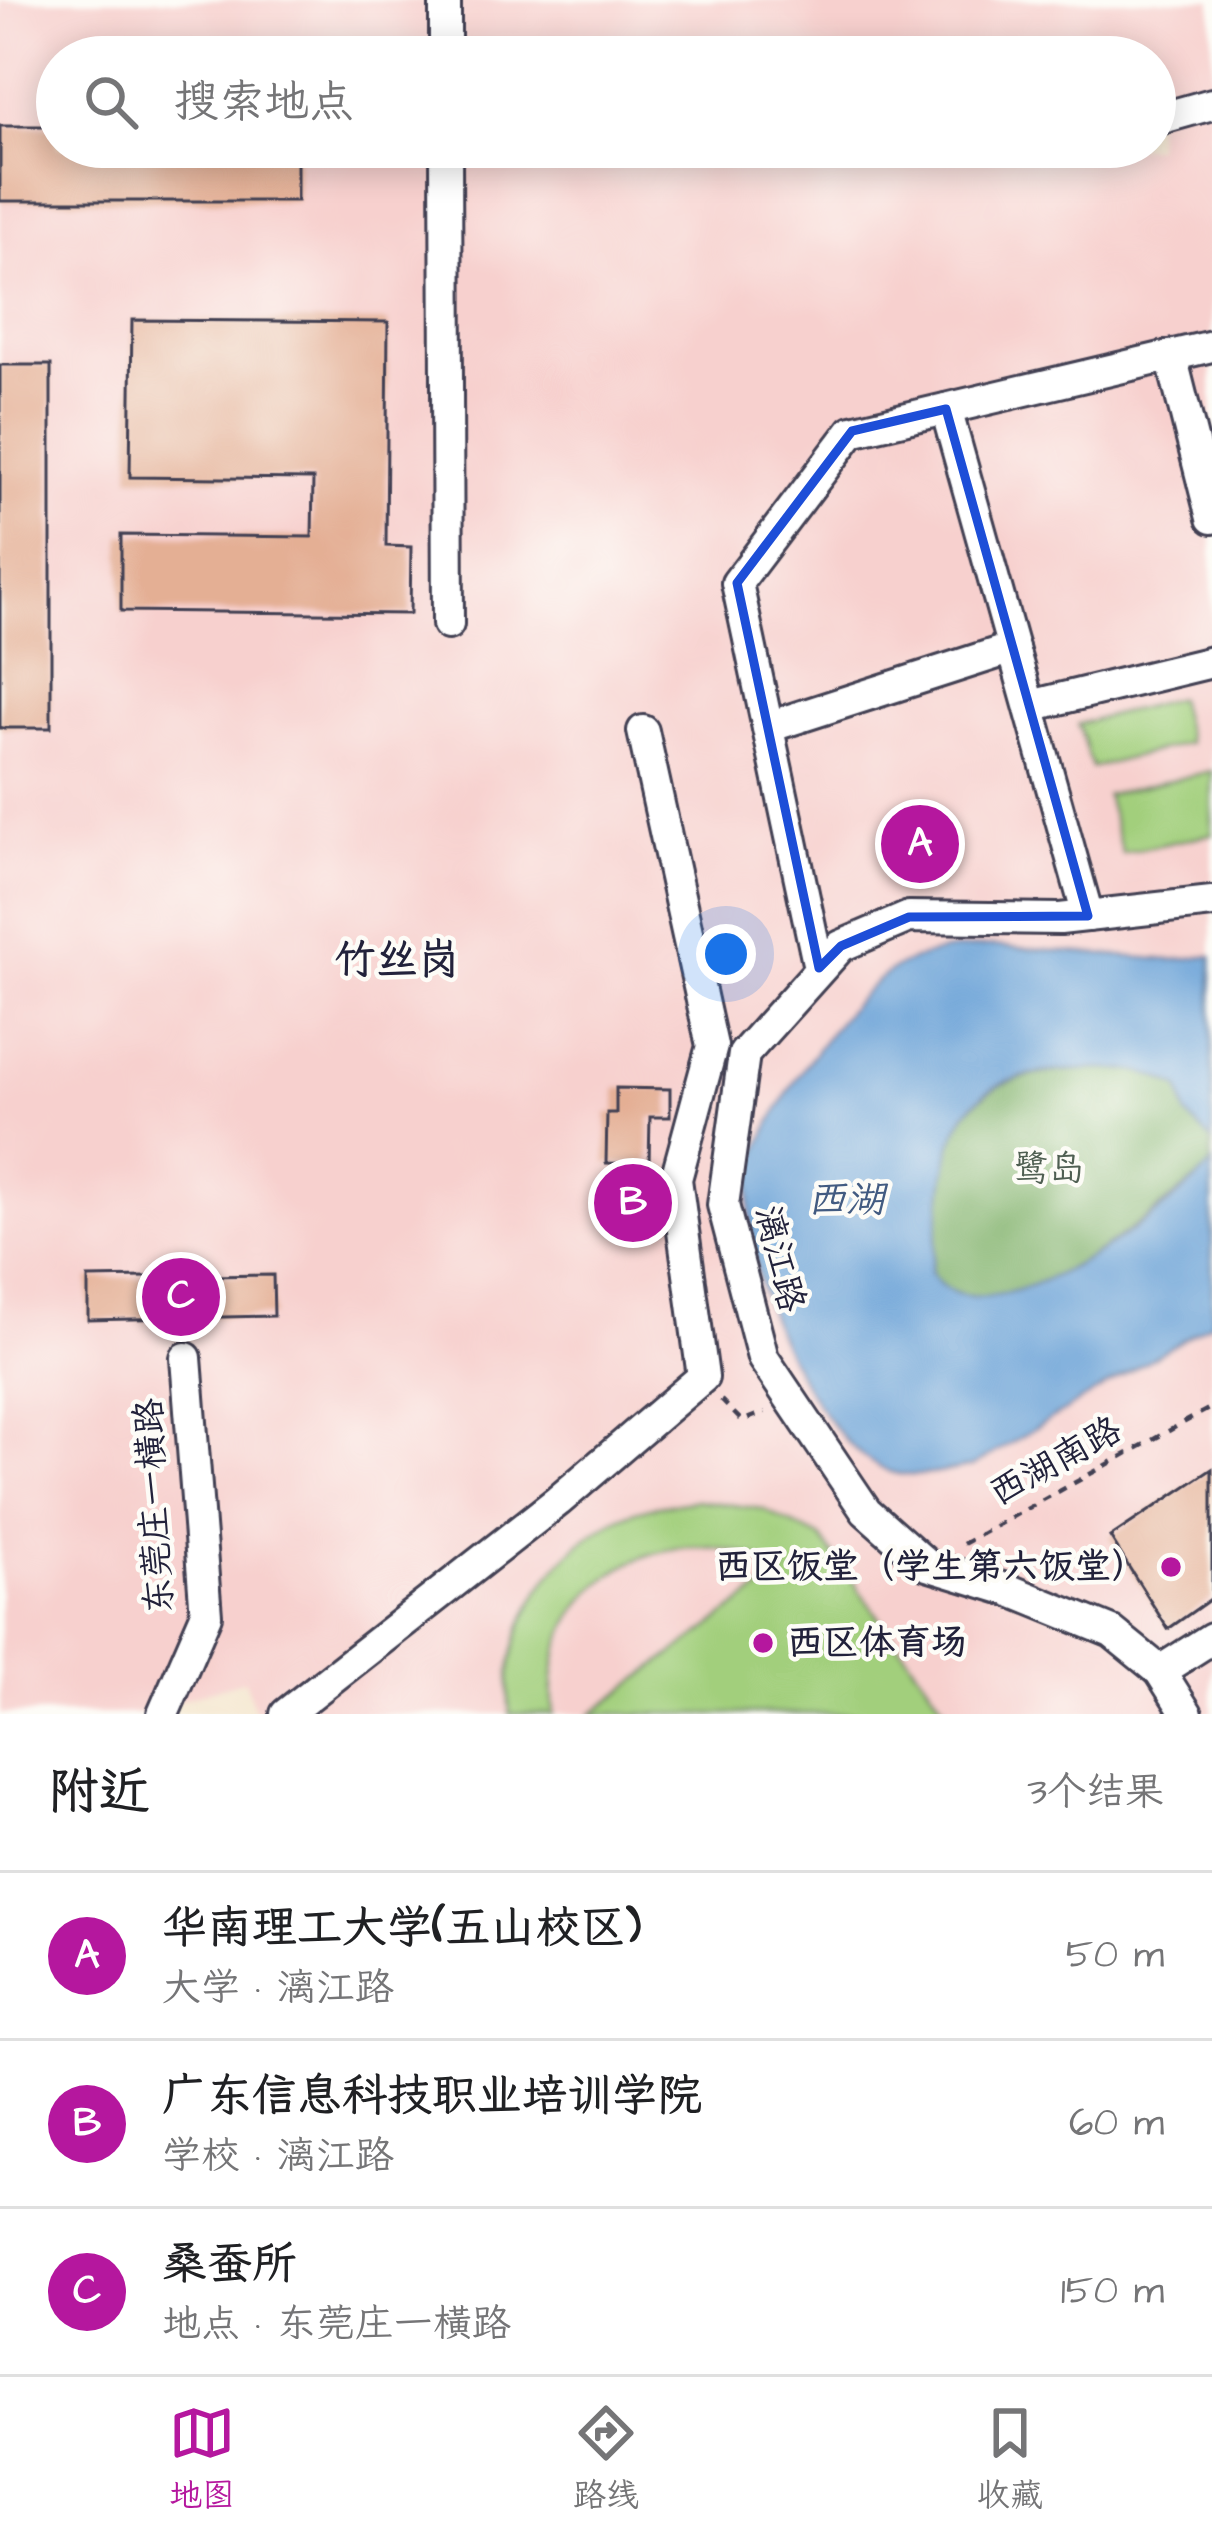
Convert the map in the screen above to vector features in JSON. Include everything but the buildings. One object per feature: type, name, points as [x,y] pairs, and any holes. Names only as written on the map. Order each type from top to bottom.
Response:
[{"type":"street","points":[[445,0],[445,36]]},
{"type":"street","points":[[1176,114],[1212,104]]},
{"type":"street","points":[[446,168],[448,624]]},
{"type":"street","points":[[819,968],[737,583],[852,430],[1212,346]]},
{"type":"street","points":[[1171,356],[1212,518]]},
{"type":"street","points":[[946,409],[1088,916]]},
{"type":"street","points":[[768,727],[1013,648]]},
{"type":"street","points":[[1030,706],[1212,662]]},
{"type":"street","points":[[286,1714],[558,1501],[703,1377],[676,1179],[712,1046],[643,731]]},
{"type":"street","name":"漓江路","points":[[1187,1714],[1160,1671],[1112,1632],[1009,1590],[927,1564],[866,1511],[763,1358],[723,1205],[744,1054],[842,946],[908,917],[1088,916],[1212,902]]},
{"type":"street","name":"东莞庄一横路","points":[[163,1714],[206,1615],[186,1358]]},
{"type":"street","points":[[1160,1671],[1212,1638]]},
{"type":"path","name":"西湖南路","points":[[927,1564],[1212,1407]]},
{"type":"highlighted area","points":[[946,409],[1088,916],[909,917],[841,946],[819,968],[737,583],[852,431]]},
{"type":"shaded area","points":[[0,0],[1212,0],[1212,1714],[256,1714],[245,1680],[135,1714],[0,1714]]},
{"type":"green space","points":[[1177,698],[1188,743],[1092,768],[1078,724]]},
{"type":"green space","points":[[1212,771],[1212,834],[1122,853],[1106,795]]},
{"type":"green space","name":"鹭岛","points":[[1113,1068],[1148,1073],[1180,1088],[1185,1108],[1212,1141],[1210,1168],[1114,1241],[1071,1267],[1028,1288],[989,1298],[955,1294],[930,1272],[942,1180],[962,1119],[979,1099],[1000,1086],[1051,1072]]},
{"type":"green space","points":[[697,1500],[762,1509],[821,1538],[950,1714],[591,1714],[785,1572],[742,1553],[699,1547],[658,1552],[622,1568],[591,1593],[568,1626],[555,1667],[554,1714],[510,1714],[513,1652],[523,1622],[556,1568],[578,1545],[632,1512]]},
{"type":"water","name":"西湖","points":[[994,946],[1171,960],[1212,956],[1212,1141],[1187,1116],[1180,1088],[1142,1073],[1073,1070],[1026,1076],[992,1089],[969,1108],[955,1133],[930,1272],[954,1293],[989,1296],[1030,1286],[1117,1241],[1212,1164],[1212,1322],[973,1466],[901,1474],[872,1463],[834,1427],[787,1353],[758,1277],[750,1225],[752,1174],[770,1124],[806,1064],[870,987],[901,965],[927,955]]},
{"type":"place","name":"华南理工大学(五山校区)","points":[[920,844]]},
{"type":"place","name":"广东信息科技职业培训学院","points":[[633,1203]]},
{"type":"place","name":"桑蚕所","points":[[181,1297]]},
{"type":"place","name":"西区饭堂（学生第六饭堂）","points":[[1171,1567]]},
{"type":"place","name":"西区体育场","points":[[763,1643]]},
{"type":"district","name":"竹丝岗","points":[[397,961]]}]
